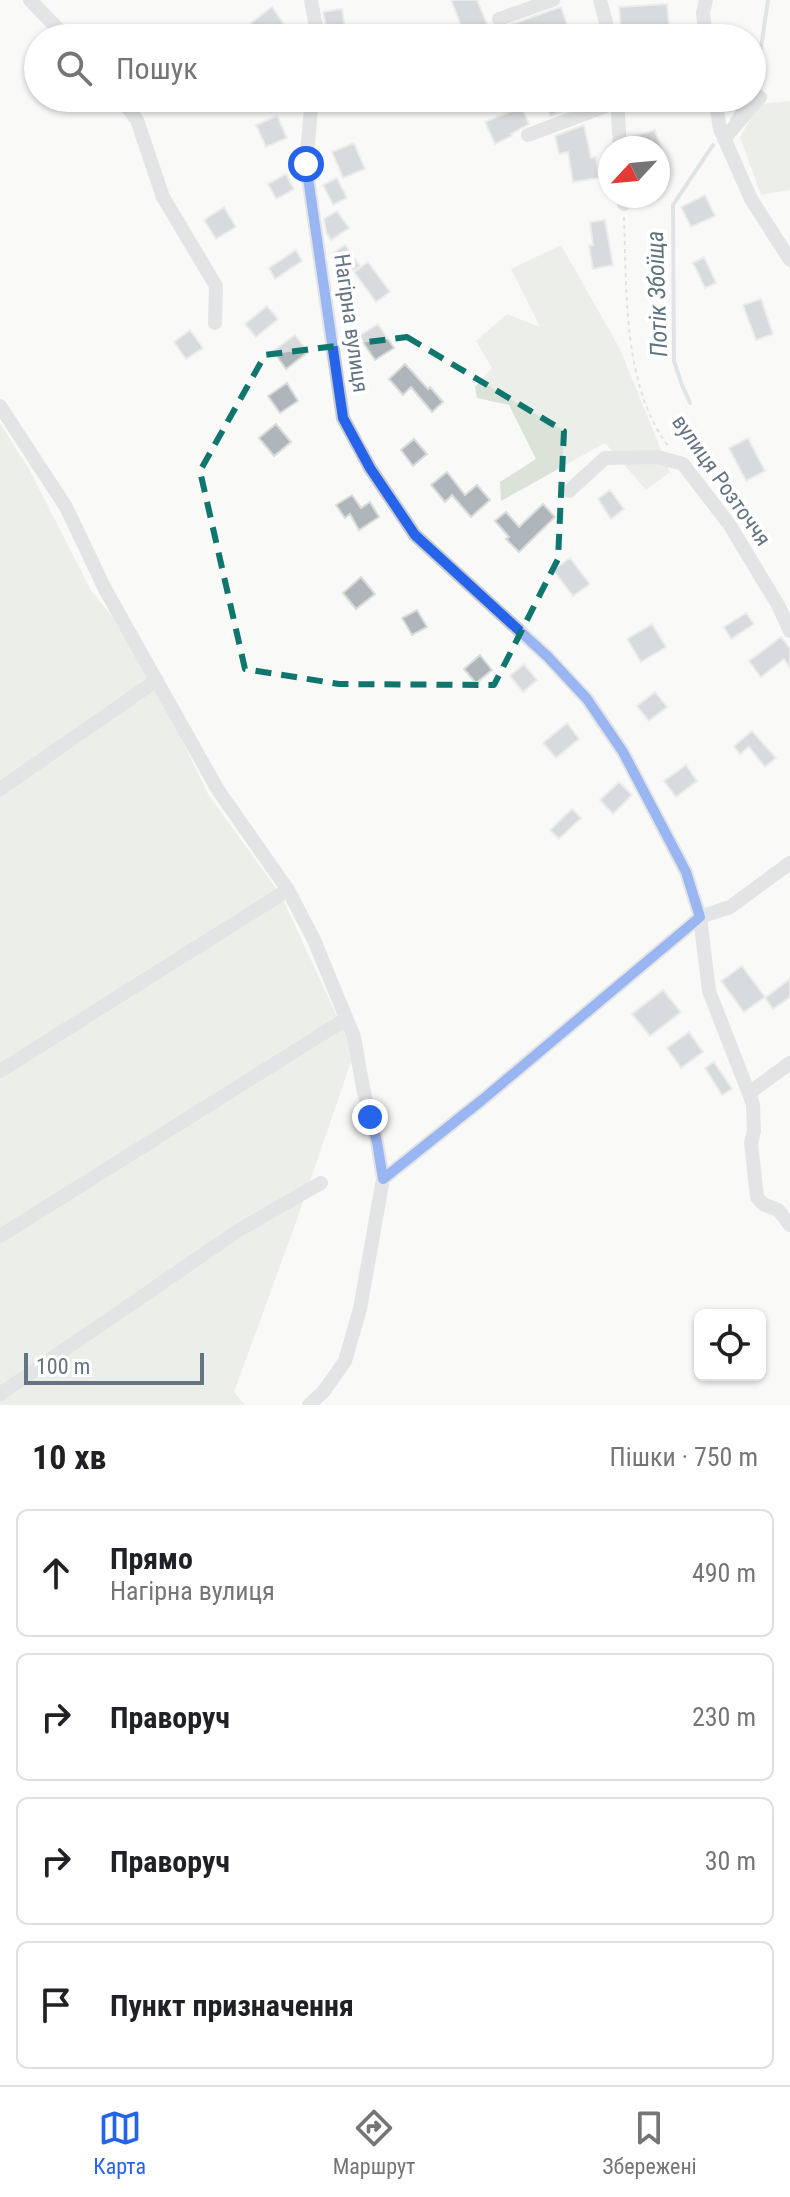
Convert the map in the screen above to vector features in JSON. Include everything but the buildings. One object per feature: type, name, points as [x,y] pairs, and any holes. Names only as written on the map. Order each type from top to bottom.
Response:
[{"type":"street","points":[[30,0],[53,24]]},
{"type":"street","points":[[311,0],[315,24]]},
{"type":"street","points":[[499,19],[553,0]]},
{"type":"street","points":[[600,0],[606,24]]},
{"type":"street","points":[[704,24],[706,0]]},
{"type":"street","points":[[131,112],[137,120],[163,197],[216,286],[215,323]]},
{"type":"street","name":"Нагірна вулиця","points":[[311,112],[306,164],[343,418],[370,468],[415,535],[548,657],[587,699],[623,752],[686,872],[700,917],[709,991],[753,1104],[751,1143],[757,1197],[763,1204],[778,1210],[790,1225]]},
{"type":"street","points":[[528,135],[586,112]]},
{"type":"street","points":[[618,112],[619,136]]},
{"type":"street","points":[[717,112],[720,129],[751,199],[790,260]]},
{"type":"street","points":[[724,139],[747,112]]},
{"type":"street","points":[[0,406],[66,507],[105,589],[218,790],[288,890],[314,940],[357,1047],[383,1179],[360,1309],[345,1361],[324,1391],[309,1405]]},
{"type":"street","points":[[569,491],[605,458],[658,457],[683,464]]},
{"type":"street","name":"вулиця Розточчя","points":[[683,464],[784,602],[790,631]]},
{"type":"street","points":[[0,789],[157,680]]},
{"type":"street","points":[[383,1179],[700,917],[730,907],[790,863]]},
{"type":"street","points":[[0,1071],[288,890]]},
{"type":"street","points":[[0,1236],[346,1019]]},
{"type":"street","points":[[749,1093],[790,1063]]},
{"type":"street","points":[[0,1394],[239,1230],[321,1183]]},
{"type":"path","name":"вулиця Розточчя","points":[[624,208],[629,329],[638,377],[659,431],[683,464]]},
{"type":"highlighted area","points":[[407,337],[564,431],[558,559],[494,685],[339,684],[245,669],[200,471],[265,355]]},
{"type":"shaded area","points":[[790,101],[790,190],[761,195],[740,137],[754,112],[766,112],[766,103]]},
{"type":"shaded area","points":[[561,245],[620,349],[670,472],[646,490],[605,443],[501,501],[500,482],[536,459],[509,405],[477,398],[475,387],[492,368],[476,341],[507,314],[540,327],[511,269]]},
{"type":"shaded area","points":[[0,423],[29,469],[92,592],[136,645],[208,794],[281,895],[354,1053],[234,1392],[245,1405],[0,1405]]},
{"type":"waterway","name":"Потік Збоїща","points":[[764,24],[768,0]]},
{"type":"waterway","name":"Потік Збоїща","points":[[732,120],[737,112]]},
{"type":"waterway","name":"Потік Збоїща","points":[[690,403],[674,361],[673,205],[713,145]]},
{"type":"route","points":[[306,164],[343,418],[370,468],[415,535],[548,657],[587,699],[623,752],[686,872],[700,917],[383,1179],[370,1117]]}]
